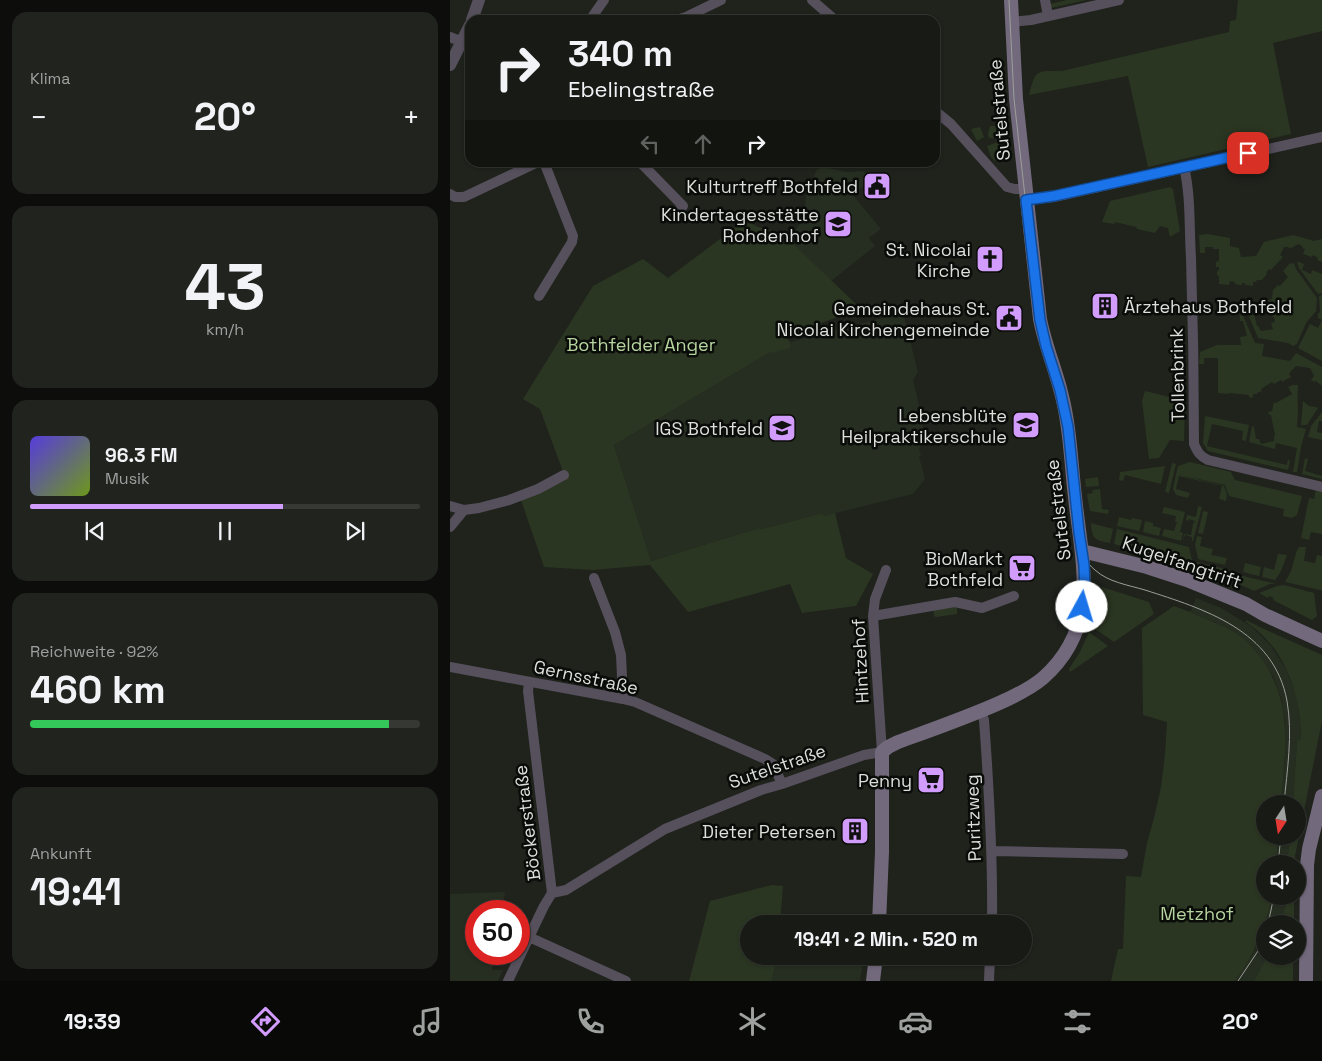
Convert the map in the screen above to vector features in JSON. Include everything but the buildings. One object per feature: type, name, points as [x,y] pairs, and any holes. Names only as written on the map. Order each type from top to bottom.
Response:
[{"type":"main road","name":"Sutelstraße","points":[[882,752],[898,742],[981,711],[1033,686],[1056,665],[1071,645],[1079,624],[1085,590],[1066,420],[1060,390],[1040,320],[1016,99],[1011,0]]},
{"type":"main road","name":"Kugelfangtrift","points":[[1082,551],[1147,567],[1187,580],[1241,602],[1322,641]]},
{"type":"main road","points":[[879,915],[882,852],[882,752]]},
{"type":"main road","points":[[1306,981],[1307,865],[1322,796]]},
{"type":"main road","points":[[873,981],[875,965]]},
{"type":"street","points":[[474,15],[479,0]]},
{"type":"street","points":[[594,15],[604,0]]},
{"type":"street","points":[[690,15],[721,0]]},
{"type":"street","points":[[1045,0],[1048,16]]},
{"type":"street","points":[[1012,22],[1119,0]]},
{"type":"street","points":[[818,2],[830,15]]},
{"type":"street","points":[[450,65],[461,42]]},
{"type":"street","points":[[940,115],[951,124],[1007,187],[1026,194],[1054,196],[1322,137]]},
{"type":"street","points":[[450,194],[455,197],[464,197],[527,167]]},
{"type":"street","points":[[539,296],[572,242],[573,236],[546,167]]},
{"type":"street","points":[[645,167],[683,206],[680,209]]},
{"type":"street","name":"Tollenbrink","points":[[1184,167],[1187,181],[1190,235],[1194,342],[1194,444],[1197,452],[1208,460],[1322,487]]},
{"type":"street","points":[[450,506],[464,510],[479,508],[538,490],[564,475]]},
{"type":"street","points":[[450,528],[464,510]]},
{"type":"street","name":"Hintzehof","points":[[882,752],[873,616],[875,599],[886,570]]},
{"type":"street","points":[[594,578],[619,647],[623,699]]},
{"type":"street","points":[[873,616],[955,602],[982,608],[1014,596]]},
{"type":"street","name":"Gernsstraße","points":[[450,667],[634,702],[765,759],[773,764],[782,784]]},
{"type":"street","name":"Böckerstraße","points":[[530,682],[528,691],[552,893],[530,933]]},
{"type":"street","name":"Puritzweg","points":[[981,711],[984,720],[992,851],[992,915]]},
{"type":"street","name":"Sutelstraße","points":[[552,893],[566,890],[665,828],[761,790],[864,755],[882,752]]},
{"type":"street","points":[[992,851],[1123,854]]},
{"type":"street","points":[[530,938],[626,981]]},
{"type":"street","name":"Böckerstraße","points":[[508,981],[515,965]]},
{"type":"street","points":[[989,981],[990,965]]},
{"type":"shaded area","name":"Kindertagesstätte Rohdenhof","points":[[822,167],[846,172],[863,171],[869,175],[872,172],[876,176],[853,195],[881,229],[869,238],[875,246],[831,281],[789,240],[803,219],[807,190],[817,170]]},
{"type":"shaded area","name":"IGS Bothfeld","points":[[898,314],[904,317],[918,372],[913,380],[926,438],[919,449],[925,479],[913,494],[824,516],[823,513],[762,529],[759,528],[651,561],[614,445],[770,351],[791,348],[790,342]]},
{"type":"shaded area","points":[[1196,598],[1221,608],[1251,626],[1271,646],[1286,669],[1296,694],[1300,721],[1301,739],[1297,741],[1294,795],[1282,795],[1285,756],[1285,722],[1280,695],[1274,678],[1259,656],[1240,636],[1216,623],[1190,613]]},
{"type":"shaded area","points":[[1277,845],[1289,845],[1288,855],[1277,855]]},
{"type":"shaded area","points":[[505,892],[504,900],[465,900],[465,965],[493,965],[492,970],[503,970],[498,981],[450,981],[450,894]]},
{"type":"shaded area","points":[[1270,905],[1285,905],[1283,915],[1267,915]]},
{"type":"shaded area","points":[[1256,947],[1256,965],[1264,965],[1254,981],[1235,981]]},
{"type":"shaded area","points":[[775,965],[863,965],[860,981],[772,981]]},
{"type":"green space","points":[[1067,0],[1086,0],[1051,8],[1050,4]]},
{"type":"green space","points":[[1238,0],[1322,0],[1322,31],[1273,43],[1291,134],[1148,167],[1128,76],[1029,95],[1033,80],[1038,73],[1062,71],[1229,32],[1230,21],[1236,20]]},
{"type":"green space","points":[[990,126],[1000,126],[1000,138],[989,138]]},
{"type":"green space","points":[[980,127],[984,137],[977,141],[971,129]]},
{"type":"green space","points":[[998,142],[1003,150],[1002,157],[995,161],[991,157],[987,146]]},
{"type":"green space","points":[[1170,187],[1173,189],[1180,231],[1170,237],[1168,228],[1160,226],[1155,233],[1115,222],[1114,224],[1102,222],[1110,201]]},
{"type":"green space","name":"Bothfelder Anger","points":[[744,221],[783,234],[861,309],[786,337],[790,342],[791,348],[770,352],[614,445],[651,561],[759,528],[762,529],[823,513],[824,516],[835,513],[846,558],[873,574],[856,606],[802,613],[790,584],[688,612],[650,565],[593,570],[544,567],[521,500],[566,480],[540,409],[523,399],[593,286],[643,259],[668,278]]},
{"type":"green space","points":[[1208,234],[1230,238],[1230,246],[1239,248],[1241,257],[1256,256],[1264,242],[1293,235],[1314,241],[1322,239],[1322,262],[1313,255],[1312,257],[1303,254],[1305,249],[1299,244],[1289,248],[1284,247],[1280,255],[1283,257],[1271,270],[1269,269],[1262,280],[1253,282],[1253,286],[1245,285],[1245,283],[1242,283],[1242,285],[1235,284],[1235,282],[1230,281],[1229,285],[1219,284],[1217,271],[1219,267],[1216,267],[1216,262],[1219,261],[1219,249],[1205,247],[1205,253],[1200,253],[1199,235]]},
{"type":"green space","points":[[1297,262],[1304,264],[1302,270],[1311,274],[1312,270],[1322,274],[1322,293],[1318,294],[1299,268]]},
{"type":"green space","points":[[1294,263],[1296,269],[1317,298],[1316,311],[1306,323],[1297,344],[1293,346],[1288,343],[1258,338],[1248,314],[1260,311],[1261,313],[1254,314],[1257,326],[1261,331],[1273,329],[1271,323],[1275,322],[1268,300],[1272,299],[1273,290],[1278,285],[1280,286],[1288,277],[1283,271],[1289,264]]},
{"type":"green space","points":[[1322,295],[1322,320],[1318,318],[1318,314],[1320,312],[1319,296]]},
{"type":"green space","points":[[1240,315],[1243,316],[1255,343],[1264,344],[1262,356],[1290,361],[1296,353],[1322,367],[1322,386],[1316,381],[1311,380],[1314,376],[1310,368],[1296,366],[1289,373],[1291,377],[1282,382],[1281,380],[1274,384],[1272,382],[1261,389],[1262,391],[1253,394],[1253,398],[1249,397],[1249,395],[1218,393],[1218,358],[1204,358],[1204,364],[1199,364],[1200,352],[1217,345],[1241,345],[1240,337],[1247,336],[1243,321],[1240,321]]},
{"type":"green space","points":[[1322,320],[1322,361],[1298,348],[1310,324],[1318,328]]},
{"type":"green space","points":[[1298,385],[1297,427],[1306,429],[1297,472],[1293,472],[1297,448],[1276,443],[1275,449],[1249,442],[1252,426],[1254,427],[1256,439],[1259,439],[1261,444],[1274,441],[1275,435],[1271,415],[1268,412],[1272,411],[1274,402],[1276,403],[1292,394],[1288,387]]},
{"type":"green space","points":[[1145,391],[1185,401],[1184,441],[1170,440],[1159,458],[1149,459],[1142,401]]},
{"type":"green space","points":[[1303,401],[1309,406],[1318,408],[1307,425],[1301,425]]},
{"type":"green space","points":[[1322,412],[1322,421],[1319,421],[1317,432],[1322,433],[1322,440],[1308,437],[1311,426]]},
{"type":"green space","points":[[1205,416],[1249,425],[1246,441],[1242,440],[1243,431],[1212,424],[1207,446],[1287,465],[1288,459],[1290,462],[1288,470],[1208,451],[1203,443]]},
{"type":"green space","points":[[1305,458],[1308,459],[1305,471],[1322,476],[1322,479],[1302,474]]},
{"type":"green space","points":[[1190,462],[1231,472],[1235,480],[1302,496],[1297,515],[1292,518],[1283,516],[1284,509],[1229,496],[1225,485],[1176,474],[1178,466]]},
{"type":"green space","points":[[1172,463],[1176,464],[1169,493],[1165,492]]},
{"type":"green space","points":[[1165,466],[1161,484],[1125,475],[1123,481],[1119,480],[1120,472]]},
{"type":"green space","points":[[1176,474],[1224,486],[1227,494],[1226,501],[1219,499],[1222,486],[1179,476],[1176,489],[1190,493],[1188,498],[1176,495],[1173,489]]},
{"type":"green space","points":[[1098,477],[1099,486],[1086,487],[1085,479]]},
{"type":"green space","points":[[1100,489],[1102,509],[1109,510],[1108,514],[1090,511],[1087,494],[1093,493],[1092,490]]},
{"type":"green space","points":[[1316,490],[1322,491],[1322,534],[1311,532],[1309,540],[1301,538],[1309,498],[1314,499]]},
{"type":"green space","points":[[1198,506],[1202,507],[1193,541],[1192,537],[1185,535],[1183,541],[1184,534],[1191,535],[1195,521],[1186,520],[1187,515],[1196,517]]},
{"type":"green space","points":[[1164,507],[1185,512],[1180,532],[1183,533],[1181,541],[1162,536],[1164,529],[1174,531],[1177,522],[1175,522],[1176,516],[1162,513]]},
{"type":"green space","points":[[1203,511],[1208,512],[1203,534],[1198,533]]},
{"type":"green space","points":[[1119,517],[1142,520],[1139,531],[1117,526]]},
{"type":"green space","points":[[1145,521],[1161,528],[1159,536],[1143,532]]},
{"type":"green space","points":[[1091,523],[1113,529],[1110,543],[1101,541],[1093,536]]},
{"type":"green space","points":[[1117,529],[1189,547],[1192,560],[1191,566],[1114,544]]},
{"type":"green space","points":[[1197,536],[1202,537],[1200,546],[1213,549],[1211,555],[1227,558],[1225,565],[1198,559],[1195,545]]},
{"type":"green space","points":[[1299,547],[1306,547],[1304,561],[1315,563],[1317,555],[1322,556],[1322,590],[1285,582]]},
{"type":"green space","points":[[1278,554],[1287,555],[1281,571],[1275,580],[1262,577],[1264,567],[1274,570]]},
{"type":"green space","points":[[1197,562],[1233,571],[1235,575],[1233,582],[1195,567]]},
{"type":"green space","points":[[1245,563],[1261,567],[1259,576],[1243,572]]},
{"type":"green space","points":[[1239,575],[1276,584],[1270,584],[1254,591],[1237,583]]},
{"type":"green space","points":[[1284,585],[1314,593],[1317,616],[1312,620],[1273,600],[1274,598],[1269,596],[1268,598],[1259,593]]},
{"type":"green space","points":[[1102,587],[1149,602],[1154,614],[1114,642],[1091,626],[1096,605],[1096,593]]},
{"type":"green space","points":[[957,606],[957,614],[934,616],[933,609]]},
{"type":"green space","name":"Metzhof","points":[[1174,606],[1190,612],[1192,609],[1191,613],[1214,622],[1244,639],[1261,658],[1279,692],[1285,728],[1282,795],[1256,795],[1256,845],[1277,845],[1277,855],[1256,855],[1256,905],[1270,905],[1267,915],[1256,915],[1256,945],[1248,962],[1235,981],[1111,981],[1118,949],[1123,949],[1126,876],[1141,877],[1147,843],[1161,787],[1165,754],[1167,722],[1143,715],[1142,628]]},
{"type":"green space","points":[[1246,620],[1322,655],[1322,721],[1306,801],[1306,795],[1294,795],[1297,741],[1301,739],[1298,706],[1294,689],[1281,658],[1260,632],[1246,622]]},
{"type":"green space","points":[[1089,632],[1108,646],[1070,672],[1069,669],[1080,652]]},
{"type":"green space","points":[[1289,845],[1297,845],[1295,855],[1288,855]]},
{"type":"green space","points":[[772,885],[783,886],[781,915],[740,915],[740,965],[775,965],[772,981],[689,981],[710,901]]},
{"type":"green space","points":[[1285,905],[1294,905],[1294,915],[1283,915]]},
{"type":"green space","points":[[1263,965],[1293,965],[1293,981],[1254,981]]},
{"type":"tram line","points":[[1009,0],[1014,99],[1039,320],[1044,347],[1062,405],[1079,545],[1089,564],[1100,574],[1118,583],[1168,597],[1212,615],[1233,626],[1252,640],[1268,656],[1280,677],[1289,714],[1289,752],[1285,795]]},
{"type":"tram line","points":[[1279,855],[1280,845]]},
{"type":"tram line","points":[[1270,915],[1272,905]]},
{"type":"tram line","points":[[1238,981],[1256,954]]},
{"type":"place","name":"Kulturtreff Bothfeld","points":[[877,186]]},
{"type":"place","name":"Kindertagesstätte Rohdenhof","points":[[838,224]]},
{"type":"place","name":"St. Nicolai Kirche","points":[[990,259]]},
{"type":"place","name":"Ärztehaus Bothfeld","points":[[1105,306]]},
{"type":"place","name":"Gemeindehaus St. Nicolai Kirchengemeinde","points":[[1009,318]]},
{"type":"place","name":"Lebensblüte Heilpraktikerschule","points":[[1026,425]]},
{"type":"place","name":"IGS Bothfeld","points":[[782,428]]},
{"type":"place","name":"BioMarkt Bothfeld","points":[[1022,568]]},
{"type":"place","name":"Penny","points":[[931,780]]},
{"type":"place","name":"Dieter Petersen","points":[[855,831]]},
{"type":"route","points":[[1082,607],[1085,590],[1084,565],[1068,427],[1064,405],[1040,320],[1026,200],[1054,196],[1248,153]]}]
